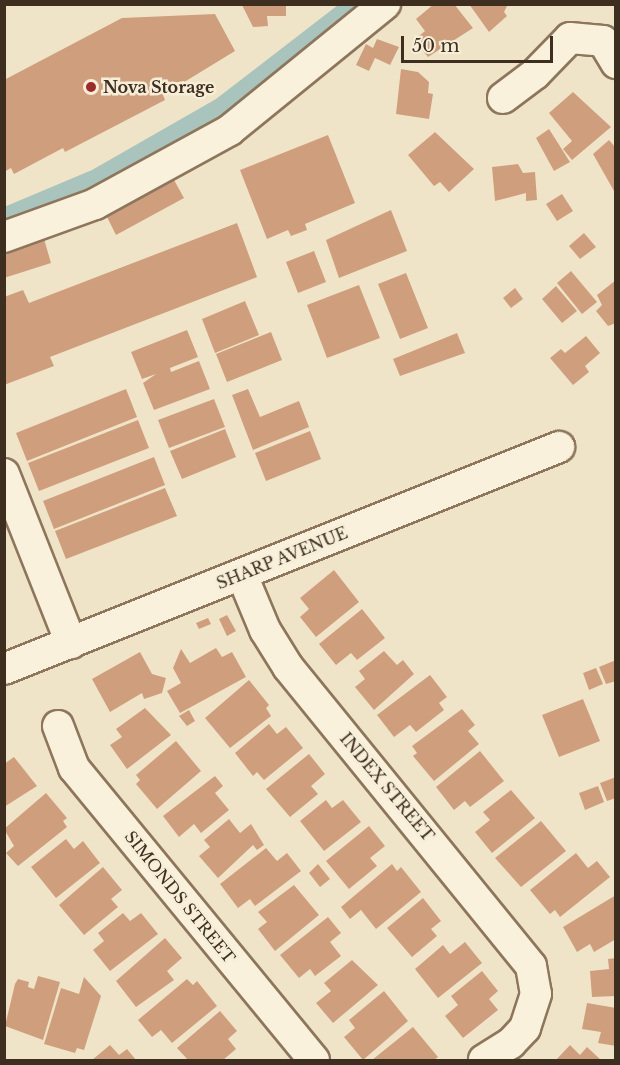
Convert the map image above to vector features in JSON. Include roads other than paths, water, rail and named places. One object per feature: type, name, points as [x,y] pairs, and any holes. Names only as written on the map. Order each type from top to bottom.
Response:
[{"type":"street","points":[[4,237],[95,204],[220,136],[385,4]]},
{"type":"street","points":[[503,98],[535,74],[570,38],[603,41],[615,63]]},
{"type":"street","name":"SHARP AVENUE","points":[[4,669],[559,447]]},
{"type":"street","points":[[4,474],[71,643]]},
{"type":"street","name":"INDEX STREET","points":[[242,575],[276,651],[524,954],[534,973],[536,994],[525,1028],[484,1060]]},
{"type":"street","name":"SIMONDS STREET","points":[[58,726],[74,768],[314,1060]]},
{"type":"water","points":[[338,5],[371,5],[257,97],[130,172],[5,225],[4,207],[92,170],[216,99]]},
{"type":"place","name":"Nova Storage","points":[[91,87]]}]
